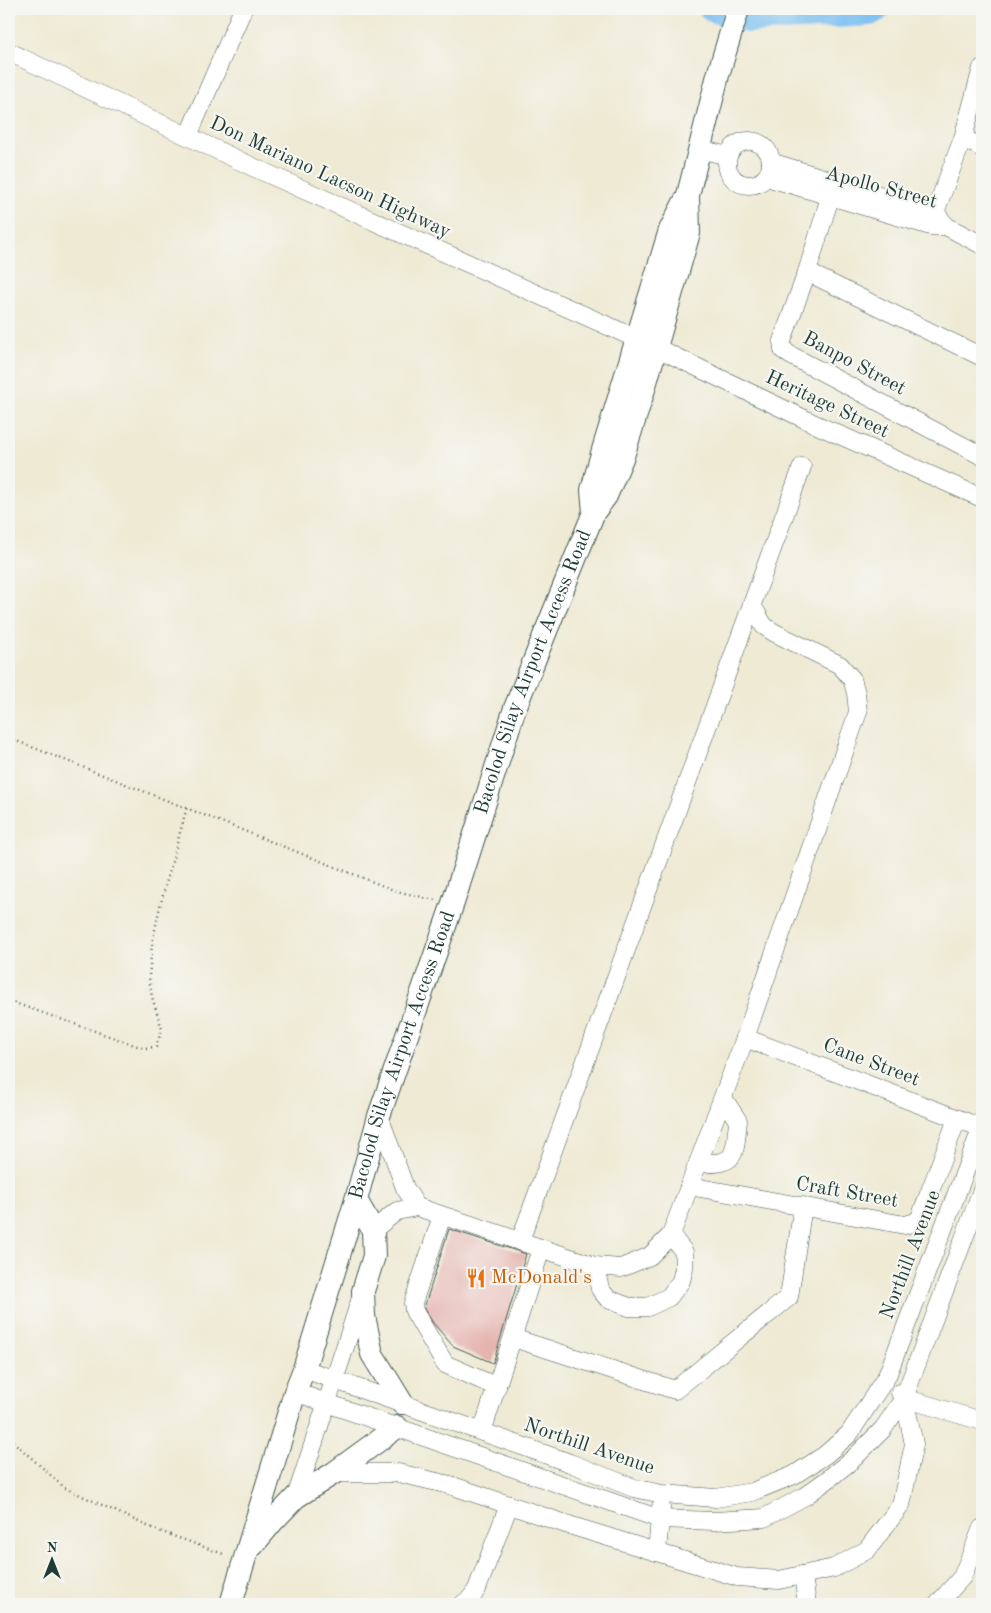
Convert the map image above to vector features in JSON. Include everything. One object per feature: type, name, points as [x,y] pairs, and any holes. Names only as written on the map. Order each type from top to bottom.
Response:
[{"type":"main road","name":"Bacolod Silay Airport Access Road","points":[[231,1604],[295,1392],[304,1369],[356,1200],[379,1116],[453,903],[516,708],[594,512],[606,496],[623,456],[642,396],[646,343],[654,288],[670,230],[688,195],[718,75],[738,9]]},
{"type":"main road","points":[[356,1200],[373,1230],[374,1256],[363,1291],[364,1316],[372,1354],[402,1403]]},
{"type":"main road","points":[[245,1557],[273,1521],[296,1498],[397,1428]]},
{"type":"street","points":[[188,136],[243,9]]},
{"type":"street","name":"Don Mariano Lacson Highway","points":[[9,52],[255,168],[646,343]]},
{"type":"street","points":[[937,221],[963,138],[982,68]]},
{"type":"street","points":[[963,138],[982,148]]},
{"type":"street","points":[[756,142],[764,147],[769,154],[769,170],[759,183],[751,185],[742,184],[734,180],[729,173],[727,165],[728,156],[732,148],[739,143],[756,142]]},
{"type":"street","points":[[699,148],[728,156]]},
{"type":"street","name":"Apollo Street","points":[[769,170],[937,221],[982,245]]},
{"type":"street","name":"Banpo Street","points":[[833,189],[807,272],[782,341],[783,350],[798,360],[982,456]]},
{"type":"street","points":[[807,272],[982,357]]},
{"type":"street","name":"Heritage Street","points":[[646,343],[817,425],[982,498]]},
{"type":"street","points":[[520,1242],[802,467]]},
{"type":"street","points":[[373,1230],[397,1212],[417,1207],[595,1266],[621,1268],[650,1256],[671,1235],[745,1038],[858,712],[852,679],[840,664],[774,633],[764,626],[752,605]]},
{"type":"street","name":"Cane Street","points":[[745,1038],[982,1127]]},
{"type":"street","points":[[698,1163],[716,1164],[730,1160],[734,1155],[738,1122],[723,1098]]},
{"type":"street","points":[[379,1116],[405,1188],[417,1207]]},
{"type":"street","name":"Craft Street","points":[[689,1186],[906,1225],[920,1218],[957,1119]]},
{"type":"street","name":"Northill Avenue","points":[[304,1369],[570,1463],[634,1488],[662,1494],[716,1498],[752,1492],[794,1475],[825,1455],[849,1434],[887,1376],[982,1127]]},
{"type":"street","points":[[295,1392],[660,1519],[714,1521],[764,1518],[805,1496],[853,1459],[883,1429],[904,1398],[982,1190]]},
{"type":"street","points":[[513,1338],[675,1390],[789,1297],[802,1206]]},
{"type":"street","points":[[442,1216],[413,1303],[414,1312],[445,1364],[497,1387]]},
{"type":"street","points":[[595,1266],[600,1289],[608,1299],[629,1307],[648,1308],[670,1297],[681,1282],[684,1268],[684,1252],[671,1235]]},
{"type":"street","points":[[482,1432],[541,1249]]},
{"type":"street","points":[[296,1498],[363,1291]]},
{"type":"street","points":[[334,1473],[398,1473],[450,1485],[737,1577],[779,1580],[834,1568],[867,1550],[901,1505],[914,1444],[904,1398],[887,1376]]},
{"type":"street","points":[[904,1398],[982,1420]]},
{"type":"street","points":[[657,1552],[662,1494]]},
{"type":"street","points":[[463,1604],[471,1598],[477,1589],[509,1505]]},
{"type":"street","points":[[938,1604],[962,1577],[977,1556],[982,1528]]},
{"type":"street","points":[[802,1575],[807,1604]]},
{"type":"path","points":[[9,738],[396,890],[453,903]]},
{"type":"path","points":[[9,1000],[143,1048],[156,1047],[162,1029],[152,997],[149,977],[152,944],[160,906],[187,807]]},
{"type":"path","points":[[9,1438],[65,1488],[154,1529],[245,1557]]},
{"type":"building","name":"McDonald's","points":[[449,1229],[526,1254],[493,1363],[453,1346],[433,1323],[424,1308]]},
{"type":"waterway","points":[[712,9],[748,20],[870,13],[877,9]]},
{"type":"place","name":"McDonald's","points":[[476,1278]]}]
